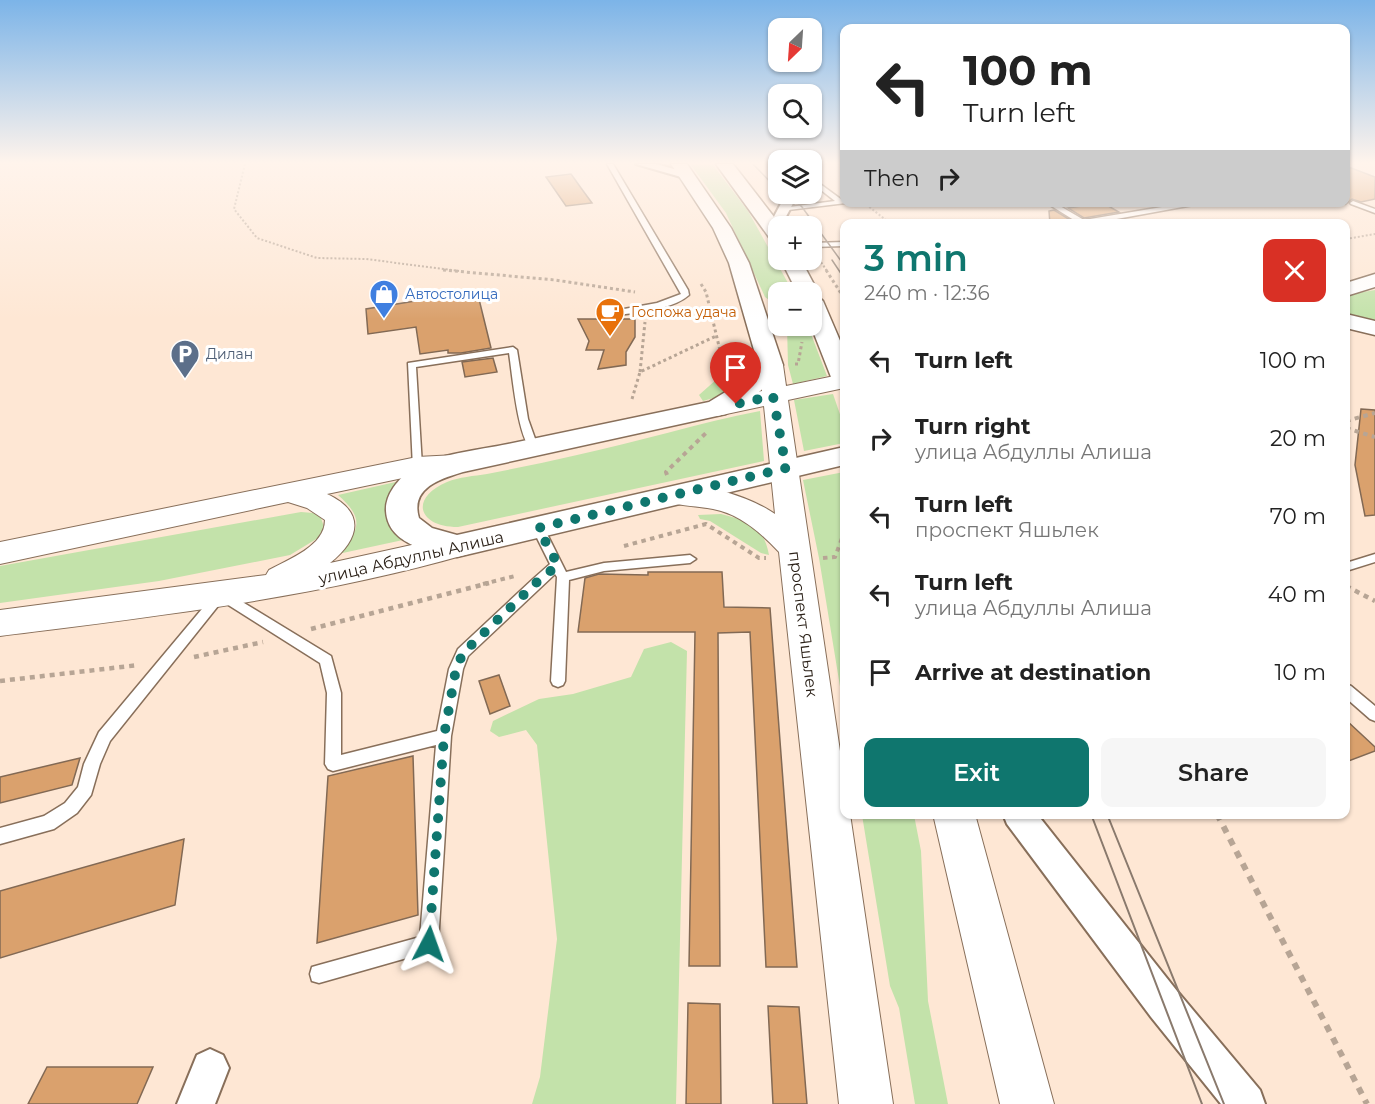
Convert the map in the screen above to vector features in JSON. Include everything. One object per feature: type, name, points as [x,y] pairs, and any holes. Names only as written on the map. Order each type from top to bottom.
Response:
[{"type":"main road","name":"проспект Яшьлек","points":[[714,216],[739,263],[750,297],[780,365],[773,396],[786,468],[794,555],[866,1104]]},
{"type":"main road","points":[[1350,283],[1375,280]]},
{"type":"main road","points":[[1350,289],[1375,280]]},
{"type":"main road","points":[[750,297],[768,306]]},
{"type":"main road","points":[[1350,322],[1375,328]]},
{"type":"main road","points":[[822,326],[840,369]]},
{"type":"main road","points":[[1350,342],[1375,338]]},
{"type":"main road","points":[[715,418],[780,365]]},
{"type":"main road","points":[[457,546],[420,536],[406,525],[399,514],[400,503],[408,490],[421,477],[456,464],[533,447],[715,418],[773,396],[840,380]]},
{"type":"main road","name":"улица Абдуллы Алиша","points":[[0,623],[264,587],[679,498],[786,468],[831,459]]},
{"type":"main road","points":[[0,553],[417,466],[456,464]]},
{"type":"main road","points":[[264,587],[310,561],[330,545],[340,530],[340,517],[328,505],[310,498],[289,494]]},
{"type":"main road","points":[[679,498],[718,500],[748,510],[772,524],[794,555]]},
{"type":"main road","points":[[955,819],[1027,1104]]},
{"type":"street","points":[[1022,819],[1164,1004],[1246,1104]]},
{"type":"street","points":[[196,1104],[210,1068]]},
{"type":"lane","points":[[602,315],[681,299],[685,295],[640,216]]},
{"type":"lane","points":[[1107,219],[1128,216]]},
{"type":"lane","points":[[822,245],[840,244]]},
{"type":"lane","points":[[417,466],[411,365],[513,350],[523,419],[533,447]]},
{"type":"lane","points":[[538,528],[561,571],[558,681]]},
{"type":"lane","points":[[1350,566],[1375,558]]},
{"type":"lane","points":[[319,974],[429,944],[444,736],[456,669],[463,653],[537,582],[561,571],[690,560]]},
{"type":"lane","points":[[0,836],[48,823],[71,808],[85,790],[92,764],[104,737],[221,594],[326,660],[334,693],[333,764],[444,736]]},
{"type":"lane","points":[[1350,693],[1375,715]]},
{"type":"path","points":[[239,216],[256,238],[317,258],[366,260],[555,280],[681,299]]},
{"type":"path","points":[[1350,238],[1375,234]]},
{"type":"path","points":[[822,265],[840,292]]},
{"type":"path","points":[[632,399],[640,372],[647,307]]},
{"type":"path","points":[[640,372],[716,336]]},
{"type":"path","points":[[780,365],[798,364],[803,336]]},
{"type":"path","points":[[1350,420],[1375,413]]},
{"type":"path","points":[[694,526],[666,472],[715,418]]},
{"type":"path","points":[[1350,429],[1375,437]]},
{"type":"path","points":[[615,549],[706,524],[759,558],[794,555],[835,557],[840,543]]},
{"type":"path","points":[[0,681],[217,654],[288,635],[561,571]]},
{"type":"path","points":[[1350,588],[1375,601]]},
{"type":"path","points":[[1220,819],[1367,1104]]},
{"type":"green space","points":[[727,216],[751,216],[768,247],[768,270],[781,270],[787,282],[768,282],[768,299]]},
{"type":"green space","points":[[1375,290],[1375,321],[1357,321],[1350,318],[1350,294]]},
{"type":"green space","points":[[787,336],[812,336],[827,376],[793,384],[788,365]]},
{"type":"green space","points":[[744,369],[739,383],[730,391],[703,401],[699,395],[727,370]]},
{"type":"green space","points":[[833,394],[840,414],[840,444],[804,451],[794,400]]},
{"type":"green space","points":[[760,411],[764,461],[458,527],[444,526],[434,522],[423,510],[423,503],[427,496],[452,480],[566,458]]},
{"type":"green space","points":[[840,473],[840,687],[819,558],[803,480]]},
{"type":"green space","points":[[400,481],[385,512],[389,526],[403,540],[338,554],[351,537],[356,524],[352,510],[338,495]]},
{"type":"green space","points":[[301,512],[313,513],[321,518],[324,527],[318,538],[290,555],[159,581],[0,603],[0,566]]},
{"type":"green space","points":[[721,514],[747,522],[759,531],[767,545],[769,555],[761,553],[710,521],[700,519],[698,515]]},
{"type":"green space","points":[[671,642],[687,651],[676,1104],[532,1104],[540,1077],[557,939],[537,745],[526,730],[499,737],[490,731],[493,721],[539,699],[573,694],[631,677],[644,649]]},
{"type":"green space","points":[[863,819],[915,819],[921,851],[928,1001],[948,1104],[915,1104],[899,1008],[890,986]]},
{"type":"building","points":[[1049,216],[1063,216],[1069,219],[1050,219]]},
{"type":"building","points":[[1080,216],[1098,216],[1084,218]]},
{"type":"building","points":[[477,291],[491,348],[461,353],[448,353],[448,350],[420,354],[416,327],[368,334],[366,309]]},
{"type":"building","points":[[578,319],[635,319],[635,337],[626,352],[626,365],[598,369],[604,350],[586,350],[589,341]]},
{"type":"building","points":[[493,358],[497,372],[465,377],[462,362]]},
{"type":"building","points":[[1361,409],[1375,410],[1375,515],[1365,516],[1355,465]]},
{"type":"building","points":[[648,572],[722,572],[724,607],[770,608],[797,967],[766,967],[750,632],[718,633],[720,966],[689,966],[695,632],[578,632],[585,578],[599,574],[648,575]]},
{"type":"building","points":[[499,675],[510,706],[490,714],[479,681]]},
{"type":"building","points":[[1350,724],[1375,747],[1375,751],[1350,760]]},
{"type":"building","points":[[413,756],[418,915],[317,943],[328,776]]},
{"type":"building","points":[[80,758],[72,785],[0,803],[0,777]]},
{"type":"building","points":[[184,839],[175,905],[0,958],[0,891]]},
{"type":"building","points":[[688,1003],[720,1004],[721,1104],[686,1104]]},
{"type":"building","points":[[768,1006],[799,1007],[807,1104],[773,1104]]},
{"type":"building","points":[[47,1067],[153,1067],[137,1104],[28,1104]]},
{"type":"tram line","points":[[808,216],[840,259]]},
{"type":"tram line","points":[[832,260],[840,272]]},
{"type":"tram line","points":[[1093,819],[1202,1104]]},
{"type":"tram line","points":[[1109,819],[1224,1104]]},
{"type":"place","name":"Автостолица","points":[[384,320]]},
{"type":"place","name":"Госпожа удача","points":[[610,338]]},
{"type":"place","name":"Дилан","points":[[185,380]]},
{"type":"route","points":[[429,944],[444,736],[456,669],[463,653],[558,565],[538,528],[786,468],[773,396],[736,404]]}]
